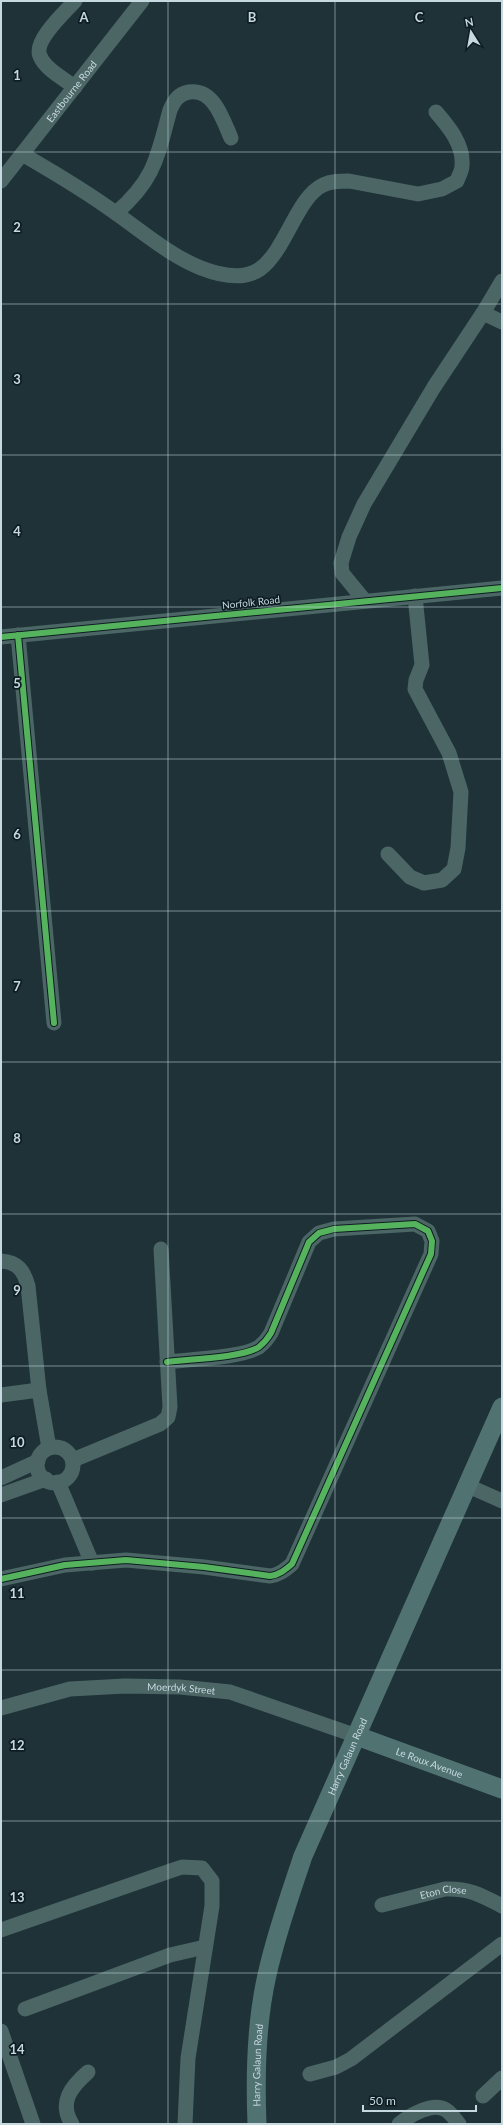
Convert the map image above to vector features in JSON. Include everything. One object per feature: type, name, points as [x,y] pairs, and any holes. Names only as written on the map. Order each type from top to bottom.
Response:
[{"type":"main road","name":"Harry Galaun Road","points":[[257,2124],[257,2045],[266,1977],[282,1917],[303,1856],[502,1406]]},
{"type":"main road","name":"Le Roux Avenue","points":[[357,1736],[502,1789]]},
{"type":"street","points":[[75,1],[44,36],[39,50],[40,57],[46,64],[75,87]]},
{"type":"street","name":"Eastbourne Road","points":[[1,181],[142,1]]},
{"type":"street","points":[[116,213],[133,198],[153,170],[170,110],[173,102],[179,96],[197,92],[211,99],[218,110],[231,138]]},
{"type":"street","points":[[22,154],[60,175],[175,255],[201,268],[226,275],[240,276],[256,271],[269,262],[305,204],[322,185],[339,181],[349,181],[418,194],[442,189],[457,181],[462,166],[459,150],[452,131],[436,112]]},
{"type":"street","points":[[365,601],[342,573],[341,563],[349,537],[364,504],[434,387],[483,313],[502,281]]},
{"type":"street","points":[[483,313],[502,322]]},
{"type":"street","name":"Norfolk Road","points":[[1,637],[502,588]]},
{"type":"street","points":[[388,854],[410,877],[424,883],[442,880],[454,869],[458,848],[460,792],[448,753],[415,689],[416,680],[422,665],[415,596]]},
{"type":"street","points":[[18,635],[54,1023]]},
{"type":"street","points":[[1,1580],[65,1565],[126,1560],[204,1567],[270,1576],[283,1572],[292,1564],[431,1254],[432,1241],[428,1231],[415,1224],[334,1229],[320,1234],[309,1242],[271,1333],[263,1344],[258,1348],[242,1353],[167,1362]]},
{"type":"street","points":[[73,1460],[164,1422],[168,1417],[170,1407],[161,1248]]},
{"type":"street","points":[[1,1261],[10,1262],[19,1267],[24,1273],[28,1286],[39,1390],[49,1448]]},
{"type":"street","points":[[1,1394],[39,1390]]},
{"type":"street","points":[[1,1495],[52,1481],[64,1480],[72,1472],[73,1460],[66,1450],[61,1448],[49,1448],[40,1455],[38,1461],[39,1472],[52,1481],[92,1563]]},
{"type":"street","points":[[1,1478],[38,1461]]},
{"type":"street","points":[[466,1485],[502,1501]]},
{"type":"street","name":"Moerdyk Street","points":[[1,1708],[70,1690],[125,1686],[180,1687],[230,1692],[357,1736]]},
{"type":"street","points":[[1,1930],[170,1871],[193,1867],[202,1868],[212,1882],[212,1906],[188,2058],[185,2124]]},
{"type":"street","name":"Eton Close","points":[[382,1905],[445,1889],[454,1889],[467,1890],[480,1894],[502,1906]]},
{"type":"street","points":[[310,2074],[336,2067],[351,2059],[502,1944]]},
{"type":"street","points":[[25,2009],[170,1955],[205,1947]]},
{"type":"street","points":[[1,2031],[33,2124]]},
{"type":"street","points":[[72,2124],[67,2110],[72,2086],[88,2072]]},
{"type":"street","points":[[483,2096],[501,2081]]},
{"type":"street","points":[[399,2124],[418,2113],[437,2107],[445,2109],[459,2124]]},
{"type":"cycle path","points":[[1,637],[502,588]]},
{"type":"cycle path","points":[[18,635],[54,1023]]},
{"type":"cycle path","points":[[1,1579],[65,1565],[126,1560],[204,1567],[270,1576],[279,1573],[292,1564],[431,1254],[432,1241],[428,1231],[415,1224],[334,1229],[319,1233],[309,1242],[271,1333],[259,1347],[241,1354],[167,1362]]}]
